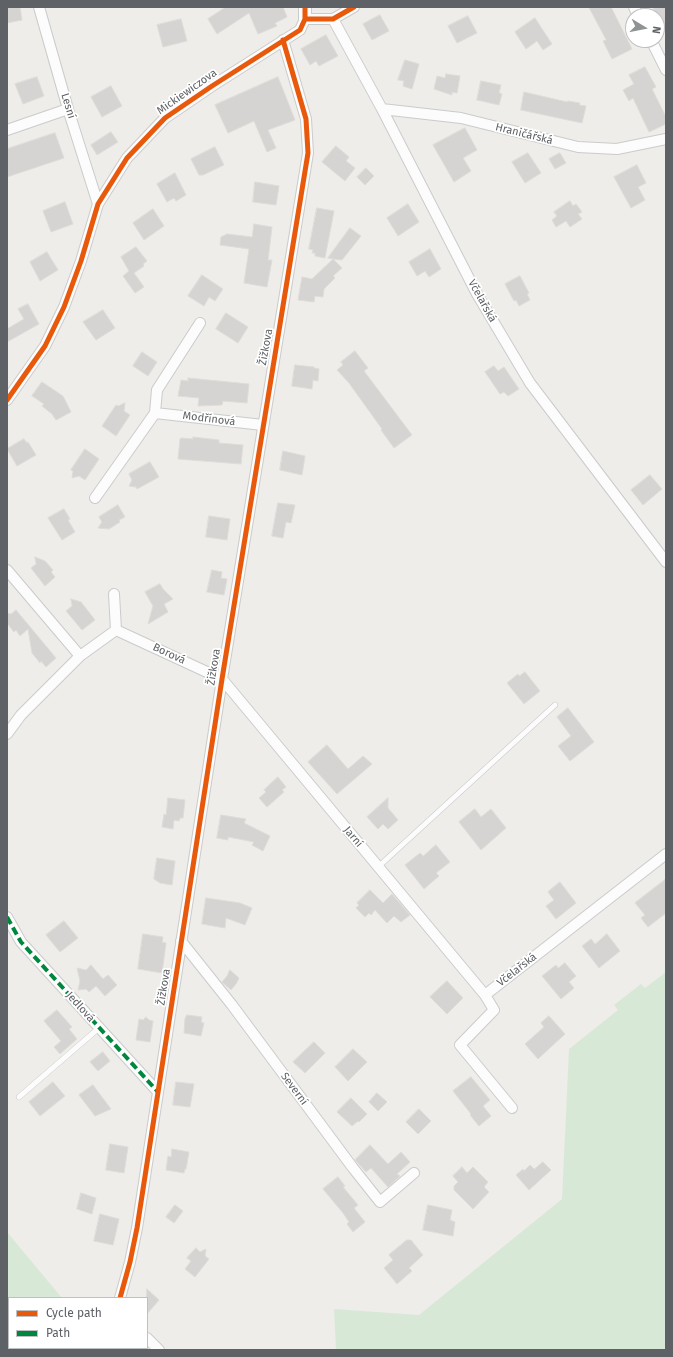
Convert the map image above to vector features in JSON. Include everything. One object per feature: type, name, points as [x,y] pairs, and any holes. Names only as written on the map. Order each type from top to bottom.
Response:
[{"type":"street","name":"Lesní","points":[[39,7],[68,109],[98,204]]},
{"type":"street","name":"Mickiewiczova","points":[[7,400],[45,346],[64,307],[81,261],[98,204],[127,158],[165,118],[300,30],[305,13],[333,19],[354,7]]},
{"type":"street","name":"Včelařská","points":[[333,19],[382,109],[477,294],[530,383],[666,562]]},
{"type":"street","name":"Žižkova","points":[[120,1297],[138,1228],[222,678],[308,153],[306,120],[283,40]]},
{"type":"street","points":[[655,48],[666,70]]},
{"type":"street","points":[[7,130],[68,109]]},
{"type":"street","name":"Hraničářská","points":[[382,109],[461,118],[578,147],[617,149],[666,139]]},
{"type":"street","points":[[94,498],[155,413],[158,390],[200,323]]},
{"type":"street","name":"Modřínová","points":[[155,413],[263,425]]},
{"type":"street","points":[[7,570],[80,656]]},
{"type":"street","points":[[7,734],[21,715],[80,656],[116,630],[114,594]]},
{"type":"street","name":"Borová","points":[[116,630],[222,678]]},
{"type":"street","name":"Jarní","points":[[222,678],[485,995]]},
{"type":"street","name":"Včelařská","points":[[485,995],[666,854]]},
{"type":"street","name":"Jedlová","points":[[7,917],[21,942],[158,1092]]},
{"type":"street","name":"Severní","points":[[181,941],[232,1005],[380,1202],[414,1173]]},
{"type":"street","points":[[485,995],[494,1010],[460,1045],[512,1108]]},
{"type":"street","points":[[148,1339],[159,1350]]},
{"type":"lane","points":[[378,867],[555,705]]},
{"type":"lane","points":[[19,1097],[99,1028]]},
{"type":"green space","points":[[666,972],[666,1350],[336,1350],[334,1309],[419,1315],[562,1199],[569,1049],[618,1010],[614,1005],[641,984],[645,988]]},
{"type":"green space","points":[[7,1232],[61,1297],[8,1297],[8,1349],[106,1350],[7,1350]]},
{"type":"building","points":[[7,7],[20,7],[22,20],[7,23]]},
{"type":"building","points":[[226,7],[283,7],[287,17],[275,23],[277,26],[258,34],[249,13],[217,34],[208,19]]},
{"type":"building","points":[[589,7],[611,7],[625,35],[625,48],[632,49],[612,59],[603,41],[606,40]]},
{"type":"building","points":[[666,7],[666,33],[665,8],[654,8]]},
{"type":"building","points":[[380,15],[389,31],[372,40],[363,24]]},
{"type":"building","points":[[468,16],[477,33],[457,43],[448,26]]},
{"type":"building","points":[[535,18],[552,44],[543,50],[537,41],[526,49],[515,32]]},
{"type":"building","points":[[181,19],[187,41],[163,47],[157,25]]},
{"type":"building","points":[[326,35],[338,56],[319,66],[316,61],[310,65],[301,49]]},
{"type":"building","points":[[405,60],[419,64],[412,89],[403,86],[404,81],[398,80]]},
{"type":"building","points":[[645,67],[656,87],[652,89],[666,117],[666,124],[649,132],[633,98],[629,101],[623,90],[634,84],[629,75]]},
{"type":"building","points":[[446,74],[460,76],[457,93],[452,92],[452,95],[434,89],[437,76],[445,78]]},
{"type":"building","points":[[37,77],[44,96],[23,104],[15,84]]},
{"type":"building","points":[[278,77],[295,120],[268,130],[276,148],[267,152],[254,121],[228,133],[215,105]]},
{"type":"building","points":[[481,81],[501,85],[499,93],[502,94],[499,105],[477,100]]},
{"type":"building","points":[[111,86],[122,106],[102,117],[91,97]]},
{"type":"building","points":[[524,92],[567,102],[580,103],[579,105],[586,106],[582,123],[521,110]]},
{"type":"building","points":[[465,128],[477,150],[463,158],[471,171],[454,182],[433,145]]},
{"type":"building","points":[[111,132],[118,142],[97,155],[91,145]]},
{"type":"building","points":[[55,133],[64,158],[7,177],[7,149]]},
{"type":"building","points":[[336,146],[349,157],[346,161],[355,168],[345,181],[322,162]]},
{"type":"building","points":[[215,147],[224,165],[203,175],[199,175],[191,159]]},
{"type":"building","points":[[528,153],[541,173],[525,183],[512,162]]},
{"type":"building","points":[[560,153],[566,163],[555,169],[549,159]]},
{"type":"building","points":[[637,165],[646,183],[638,187],[645,200],[631,208],[614,177]]},
{"type":"building","points":[[366,168],[374,176],[365,185],[357,177]]},
{"type":"building","points":[[175,173],[186,195],[176,201],[174,198],[167,202],[157,184]]},
{"type":"building","points":[[255,182],[279,186],[276,205],[253,202]]},
{"type":"building","points":[[570,201],[573,206],[576,204],[582,212],[578,214],[582,219],[570,227],[566,221],[556,227],[552,220],[557,216],[554,212]]},
{"type":"building","points":[[65,202],[73,224],[51,232],[43,211]]},
{"type":"building","points":[[408,204],[419,222],[398,236],[387,218]]},
{"type":"building","points":[[317,208],[334,211],[325,258],[315,256],[315,253],[312,253],[313,250],[309,249]]},
{"type":"building","points":[[153,209],[164,226],[144,240],[133,223]]},
{"type":"building","points":[[254,224],[272,227],[268,260],[272,260],[267,287],[244,283],[249,249],[220,245],[221,237],[227,234],[252,237]]},
{"type":"building","points":[[350,228],[361,236],[342,260],[328,258]]},
{"type":"building","points":[[136,247],[147,261],[143,264],[144,266],[134,273],[144,287],[135,293],[123,276],[129,271],[121,257]]},
{"type":"building","points":[[430,249],[441,269],[429,277],[425,271],[417,276],[409,262]]},
{"type":"building","points":[[47,252],[58,270],[40,281],[30,262]]},
{"type":"building","points":[[333,259],[342,268],[333,276],[335,278],[324,289],[323,297],[315,296],[314,302],[298,300],[302,277],[312,279]]},
{"type":"building","points":[[202,275],[223,289],[215,301],[209,297],[204,306],[188,296]]},
{"type":"building","points":[[520,276],[529,293],[527,294],[530,300],[519,306],[516,300],[514,301],[505,284]]},
{"type":"building","points":[[28,304],[39,324],[7,342],[7,329],[24,319],[18,309]]},
{"type":"building","points":[[103,310],[115,328],[96,340],[83,322]]},
{"type":"building","points":[[226,313],[248,327],[238,343],[216,329]]},
{"type":"building","points":[[355,351],[368,368],[364,371],[412,435],[394,448],[349,383],[337,370],[343,365],[341,362]]},
{"type":"building","points":[[142,352],[157,362],[148,376],[133,366]]},
{"type":"building","points":[[295,365],[319,369],[318,381],[313,380],[312,389],[292,386]]},
{"type":"building","points":[[494,366],[498,371],[504,367],[519,389],[508,396],[504,392],[500,394],[485,372]]},
{"type":"building","points":[[188,378],[249,384],[247,403],[223,401],[222,405],[198,406],[199,398],[178,396],[181,380],[188,381]]},
{"type":"building","points":[[42,382],[63,396],[71,412],[56,420],[52,414],[42,406],[44,404],[32,396]]},
{"type":"building","points":[[125,403],[124,411],[130,415],[116,436],[102,426],[116,405],[118,406]]},
{"type":"building","points":[[193,437],[219,440],[219,443],[243,445],[241,464],[178,459],[180,439],[193,439]]},
{"type":"building","points":[[24,439],[27,443],[28,442],[36,455],[17,466],[7,449]]},
{"type":"building","points":[[85,449],[99,459],[85,480],[79,476],[72,478],[73,471],[71,470]]},
{"type":"building","points":[[283,451],[305,456],[302,475],[280,470]]},
{"type":"building","points":[[150,462],[159,477],[137,489],[136,487],[129,486],[132,480],[129,474]]},
{"type":"building","points":[[650,475],[662,489],[643,505],[631,490]]},
{"type":"building","points":[[278,503],[295,505],[291,523],[286,522],[283,538],[272,536]]},
{"type":"building","points":[[118,505],[125,517],[109,529],[98,528],[102,522],[99,517]]},
{"type":"building","points":[[64,509],[75,532],[62,540],[48,518]]},
{"type":"building","points":[[209,516],[230,519],[227,540],[206,537]]},
{"type":"building","points":[[35,557],[45,561],[53,570],[51,572],[55,577],[45,586],[31,568],[36,564]]},
{"type":"building","points":[[212,570],[222,572],[221,578],[227,579],[224,595],[207,592]]},
{"type":"building","points":[[160,584],[173,599],[164,604],[168,612],[148,624],[153,606],[145,592]]},
{"type":"building","points":[[71,599],[81,602],[95,620],[82,630],[66,611],[72,606]]},
{"type":"building","points":[[16,610],[56,658],[46,667],[41,661],[40,663],[32,653],[28,629],[20,636],[16,630],[14,632],[7,623],[7,613],[11,614]]},
{"type":"building","points":[[525,672],[540,691],[524,704],[507,683],[518,674],[519,676]]},
{"type":"building","points":[[568,708],[594,742],[570,761],[558,746],[571,736],[557,717]]},
{"type":"building","points":[[327,745],[348,769],[363,756],[372,764],[337,794],[308,762]]},
{"type":"building","points":[[278,777],[286,787],[282,790],[284,792],[267,807],[259,798],[266,792],[264,790]]},
{"type":"building","points":[[168,798],[185,800],[183,818],[180,818],[179,821],[174,820],[173,829],[162,827],[164,814],[166,815]]},
{"type":"building","points":[[388,798],[388,808],[398,820],[388,829],[383,824],[378,829],[367,817]]},
{"type":"building","points":[[475,809],[481,817],[491,809],[506,828],[481,850],[459,822]]},
{"type":"building","points":[[221,815],[246,819],[244,823],[270,836],[263,851],[252,845],[254,842],[228,837],[228,840],[217,838]]},
{"type":"building","points":[[436,845],[450,862],[436,873],[439,876],[424,889],[405,865],[420,853],[423,856]]},
{"type":"building","points":[[157,858],[175,861],[172,885],[160,883],[154,879]]},
{"type":"building","points":[[666,879],[666,913],[648,927],[641,918],[645,915],[635,903]]},
{"type":"building","points":[[560,882],[576,903],[556,919],[546,906],[554,900],[548,892]]},
{"type":"building","points":[[370,890],[383,903],[392,894],[410,915],[401,922],[394,916],[387,923],[375,910],[371,915],[369,913],[365,917],[356,908],[359,905],[357,903]]},
{"type":"building","points":[[206,898],[240,903],[252,908],[245,925],[226,918],[225,928],[202,924]]},
{"type":"building","points":[[64,921],[78,938],[60,952],[46,935]]},
{"type":"building","points":[[143,934],[163,937],[162,942],[166,943],[162,973],[138,969]]},
{"type":"building","points":[[607,934],[620,951],[599,968],[582,946],[591,939],[595,944]]},
{"type":"building","points":[[565,963],[576,976],[569,982],[574,988],[561,999],[542,976],[556,965],[558,968]]},
{"type":"building","points":[[91,965],[103,979],[108,975],[117,985],[105,996],[96,986],[89,992],[86,989],[78,990],[80,981],[77,968],[86,970]]},
{"type":"building","points":[[230,970],[239,978],[231,990],[222,982]]},
{"type":"building","points":[[447,981],[463,998],[447,1014],[430,997]]},
{"type":"building","points":[[57,1010],[72,1027],[69,1029],[77,1039],[60,1054],[54,1047],[61,1041],[44,1021]]},
{"type":"building","points":[[187,1015],[202,1017],[201,1022],[204,1023],[201,1036],[184,1033],[185,1019]]},
{"type":"building","points":[[549,1016],[565,1034],[538,1059],[525,1044],[544,1027],[541,1023]]},
{"type":"building","points":[[146,1017],[153,1021],[150,1042],[136,1040],[139,1019],[143,1020]]},
{"type":"building","points":[[314,1042],[325,1053],[305,1073],[293,1062]]},
{"type":"building","points":[[353,1049],[367,1062],[348,1081],[335,1067]]},
{"type":"building","points":[[103,1052],[110,1061],[98,1071],[90,1062]]},
{"type":"building","points":[[471,1077],[490,1100],[483,1106],[491,1116],[479,1126],[453,1091]]},
{"type":"building","points":[[53,1082],[65,1096],[40,1116],[29,1102]]},
{"type":"building","points":[[176,1082],[194,1084],[190,1107],[173,1105]]},
{"type":"building","points":[[93,1085],[111,1109],[95,1116],[79,1095]]},
{"type":"building","points":[[377,1093],[387,1102],[378,1111],[369,1102]]},
{"type":"building","points":[[351,1098],[367,1114],[359,1122],[358,1121],[352,1126],[337,1112]]},
{"type":"building","points":[[419,1109],[431,1121],[418,1134],[406,1122]]},
{"type":"building","points":[[110,1144],[128,1147],[124,1173],[106,1170]]},
{"type":"building","points":[[370,1145],[388,1164],[401,1152],[410,1162],[397,1174],[400,1176],[388,1187],[371,1168],[366,1172],[355,1160]]},
{"type":"building","points":[[172,1149],[189,1152],[184,1173],[166,1170],[168,1156],[171,1157]]},
{"type":"building","points":[[543,1162],[551,1170],[529,1190],[516,1175],[523,1169],[524,1171],[530,1165],[534,1169]]},
{"type":"building","points":[[462,1167],[467,1173],[473,1167],[488,1182],[484,1187],[489,1192],[473,1209],[454,1190],[454,1186],[458,1182],[453,1176]]},
{"type":"building","points":[[338,1177],[345,1186],[343,1187],[358,1205],[354,1208],[365,1222],[353,1232],[347,1224],[349,1222],[343,1213],[323,1189]]},
{"type":"building","points":[[81,1193],[96,1198],[92,1214],[77,1209]]},
{"type":"building","points":[[175,1205],[183,1211],[174,1223],[166,1217]]},
{"type":"building","points":[[428,1205],[452,1210],[450,1220],[455,1222],[453,1236],[423,1230]]},
{"type":"building","points":[[100,1214],[119,1219],[113,1245],[94,1241]]},
{"type":"building","points":[[407,1240],[411,1240],[423,1255],[409,1268],[412,1271],[397,1284],[384,1268],[393,1260],[389,1255]]},
{"type":"building","points":[[196,1248],[200,1252],[206,1249],[205,1256],[209,1259],[195,1277],[185,1269],[191,1261],[187,1258]]},
{"type":"building","points":[[147,1289],[159,1300],[148,1313],[148,1297]]},
{"type":"marked path","points":[[7,917],[21,942],[158,1092]]},
{"type":"cycle path","points":[[7,400],[45,346],[64,307],[81,261],[98,204],[127,158],[165,118],[300,30],[305,19],[305,7]]},
{"type":"cycle path","points":[[305,19],[333,19],[354,7]]},
{"type":"cycle path","points":[[120,1297],[130,1262],[137,1228],[222,679],[308,153],[306,119],[283,40]]}]
